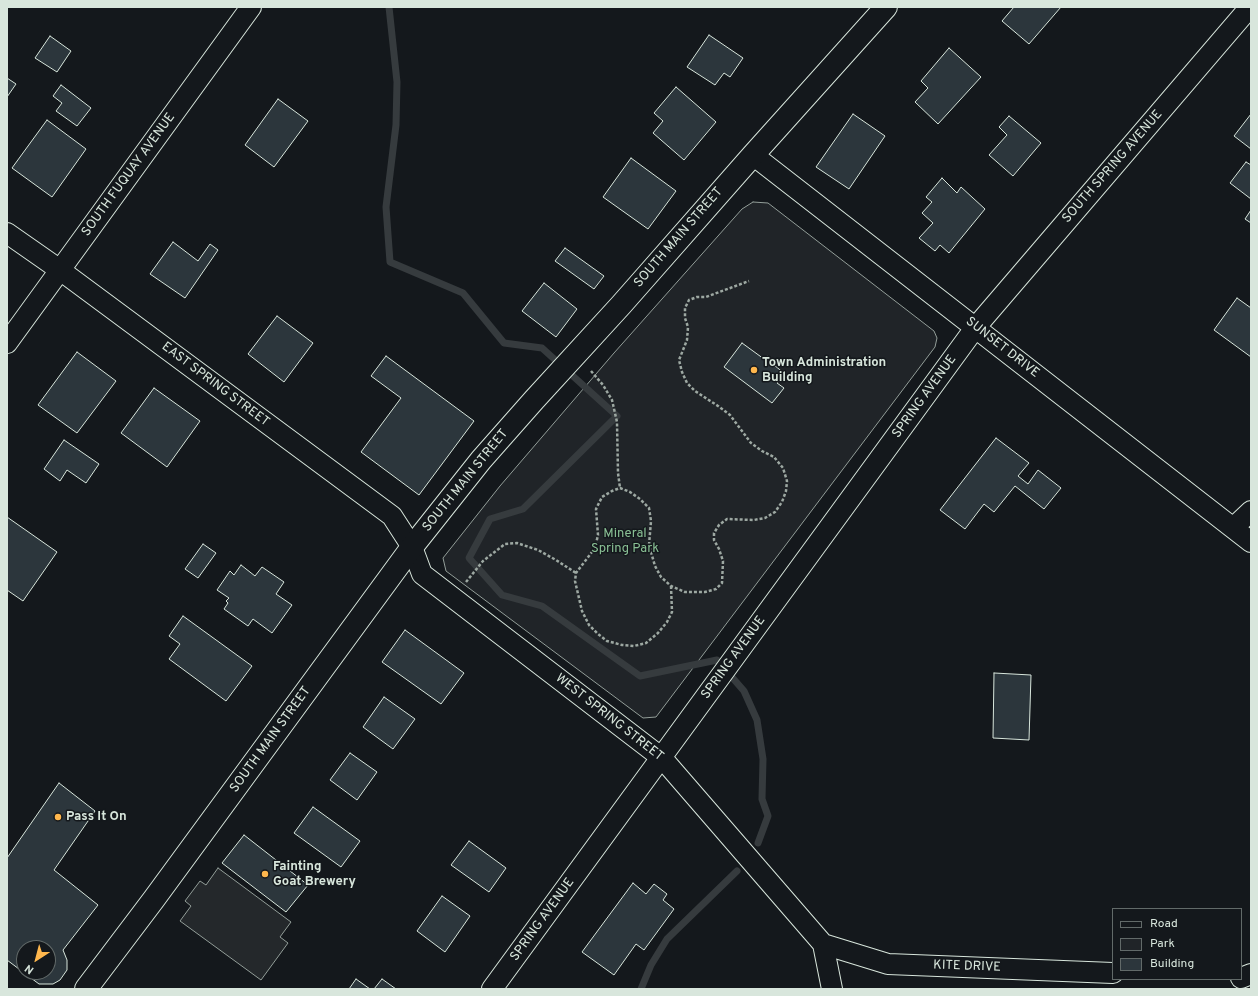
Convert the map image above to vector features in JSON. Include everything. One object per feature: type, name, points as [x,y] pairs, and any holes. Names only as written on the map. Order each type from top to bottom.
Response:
[{"type":"main road","name":"SOUTH MAIN STREET","points":[[86,989],[154,899],[412,547],[481,460],[886,7]]},
{"type":"street","name":"SOUTH FUQUAY AVENUE","points":[[7,343],[251,7]]},
{"type":"street","name":"SOUTH SPRING AVENUE","points":[[975,328],[1250,7]]},
{"type":"street","name":"SUNSET DRIVE","points":[[753,155],[1251,542]]},
{"type":"street","name":"EAST SPRING STREET","points":[[7,233],[60,270],[392,516],[412,547]]},
{"type":"street","name":"SPRING AVENUE","points":[[492,989],[975,328]]},
{"type":"street","points":[[1233,528],[1251,511]]},
{"type":"street","name":"WEST SPRING STREET","points":[[412,547],[422,574],[662,758],[823,944]]},
{"type":"street","points":[[823,944],[832,989]]},
{"type":"street","name":"KITE DRIVE","points":[[823,944],[888,964],[1112,974]]},
{"type":"path","points":[[671,586],[672,612],[667,622],[658,633],[646,643],[634,646],[622,645],[607,641],[589,625],[582,610],[575,581],[576,573],[595,548],[598,535],[596,509],[602,497],[612,491],[620,488],[630,492],[649,508],[651,521],[648,545],[655,566],[661,577],[671,586],[685,592],[705,592],[716,589],[722,583],[723,561],[714,540],[714,532],[720,525],[727,519],[754,520],[765,518],[775,512],[782,502],[786,491],[787,481],[782,468],[774,457],[751,443],[730,415],[695,391],[687,383],[679,360],[687,340],[688,327],[685,318],[685,308],[690,300],[697,297],[706,297],[749,281]]},
{"type":"path","points":[[574,356],[590,369],[603,385],[612,400],[617,422],[618,473],[620,488]]},
{"type":"path","points":[[454,598],[483,561],[505,544],[517,543],[538,550],[576,573]]},
{"type":"green space","name":"Mineral Spring Park","points":[[753,202],[768,203],[934,331],[937,338],[935,347],[656,717],[643,718],[446,571],[443,558],[500,486],[614,353],[742,209]]},
{"type":"shaded area","points":[[218,868],[291,922],[280,937],[288,943],[261,980],[180,921],[191,906],[185,901],[200,881],[206,885]]},
{"type":"building","points":[[1014,7],[1061,7],[1029,44],[1002,21]]},
{"type":"building","points":[[709,35],[743,58],[730,77],[724,73],[715,85],[687,67]]},
{"type":"building","points":[[50,36],[71,51],[57,72],[35,58]]},
{"type":"building","points":[[949,48],[981,77],[938,124],[915,102],[928,88],[921,81]]},
{"type":"building","points":[[7,78],[16,84],[7,97]]},
{"type":"building","points":[[61,85],[91,108],[77,126],[56,111],[62,103],[53,96]]},
{"type":"building","points":[[676,87],[716,122],[684,160],[653,133],[663,121],[654,113]]},
{"type":"building","points":[[278,99],[308,121],[274,167],[245,145]]},
{"type":"building","points":[[853,114],[885,136],[849,189],[816,167]]},
{"type":"building","points":[[1251,114],[1251,149],[1234,136]]},
{"type":"building","points":[[1009,116],[1041,143],[1013,176],[989,155],[1007,135],[999,127]]},
{"type":"building","points":[[47,120],[86,149],[52,197],[12,168]]},
{"type":"building","points":[[631,158],[676,191],[648,229],[603,197]]},
{"type":"building","points":[[1246,162],[1251,165],[1251,199],[1230,183]]},
{"type":"building","points":[[942,178],[957,193],[961,187],[985,209],[949,253],[940,245],[935,251],[919,238],[933,223],[922,213],[932,202],[926,197]]},
{"type":"building","points":[[1251,210],[1251,223],[1245,219]]},
{"type":"building","points":[[173,242],[198,261],[210,244],[218,250],[185,298],[150,274]]},
{"type":"building","points":[[565,248],[604,276],[594,289],[555,261]]},
{"type":"building","points":[[544,283],[577,309],[556,337],[522,311]]},
{"type":"building","points":[[1237,298],[1251,308],[1251,357],[1214,330]]},
{"type":"building","points":[[277,316],[313,343],[284,382],[248,354]]},
{"type":"building","name":"Town Administration Building","points":[[742,343],[764,359],[767,356],[776,362],[774,365],[785,374],[777,383],[784,388],[772,403],[724,367]]},
{"type":"building","points":[[77,352],[116,381],[77,433],[38,405]]},
{"type":"building","points":[[386,356],[474,421],[419,495],[361,452],[401,398],[371,376]]},
{"type":"building","points":[[154,388],[200,421],[167,467],[121,433]]},
{"type":"building","points":[[996,438],[1029,463],[1018,476],[1028,484],[1038,470],[1061,488],[1044,509],[1015,486],[994,512],[984,504],[965,529],[940,510]]},
{"type":"building","points":[[64,440],[99,464],[86,483],[67,470],[60,481],[44,469]]},
{"type":"building","points":[[7,517],[57,552],[23,601],[7,590]]},
{"type":"building","points":[[203,544],[216,553],[198,578],[185,569]]},
{"type":"building","points":[[241,565],[255,576],[262,567],[284,582],[276,594],[292,605],[272,633],[253,619],[248,626],[224,609],[228,603],[226,601],[229,598],[217,590],[230,571],[234,575]]},
{"type":"building","points":[[183,616],[252,666],[226,701],[169,659],[180,644],[169,636]]},
{"type":"building","points":[[405,630],[464,673],[441,704],[382,662]]},
{"type":"building","points":[[994,673],[1031,675],[1029,740],[993,738]]},
{"type":"building","points":[[384,697],[415,719],[393,749],[363,727]]},
{"type":"building","points":[[350,753],[377,772],[357,800],[330,780]]},
{"type":"building","points":[[59,783],[95,811],[54,870],[98,905],[63,950],[67,960],[67,970],[60,980],[53,984],[39,984],[34,980],[56,980],[56,940],[16,940],[16,967],[7,960],[7,858]]},
{"type":"building","points":[[313,807],[360,841],[341,867],[294,833]]},
{"type":"building","name":"Fainting Goat Brewery","points":[[244,835],[308,885],[286,912],[222,863]]},
{"type":"building","points":[[469,841],[506,868],[489,892],[451,865]]},
{"type":"building","points":[[633,883],[646,894],[654,884],[667,894],[663,900],[674,909],[644,950],[636,944],[614,975],[582,952]]},
{"type":"building","points":[[442,896],[470,916],[445,952],[417,931]]},
{"type":"building","points":[[356,979],[370,989],[349,989]]},
{"type":"building","points":[[382,979],[396,989],[374,989]]},
{"type":"waterway","points":[[389,7],[397,82],[396,125],[386,207],[390,262],[463,293],[504,343],[542,348],[617,416],[523,509],[490,519],[469,558],[502,595],[542,606],[640,676],[717,660],[744,691],[757,720],[763,759],[762,799],[768,816],[758,843]]},
{"type":"waterway","points":[[641,989],[651,965],[667,939],[737,871]]},
{"type":"place","name":"Town Administration Building","points":[[754,370]]},
{"type":"place","name":"Pass It On","points":[[58,817]]},
{"type":"place","name":"Fainting Goat Brewery","points":[[265,874]]}]
